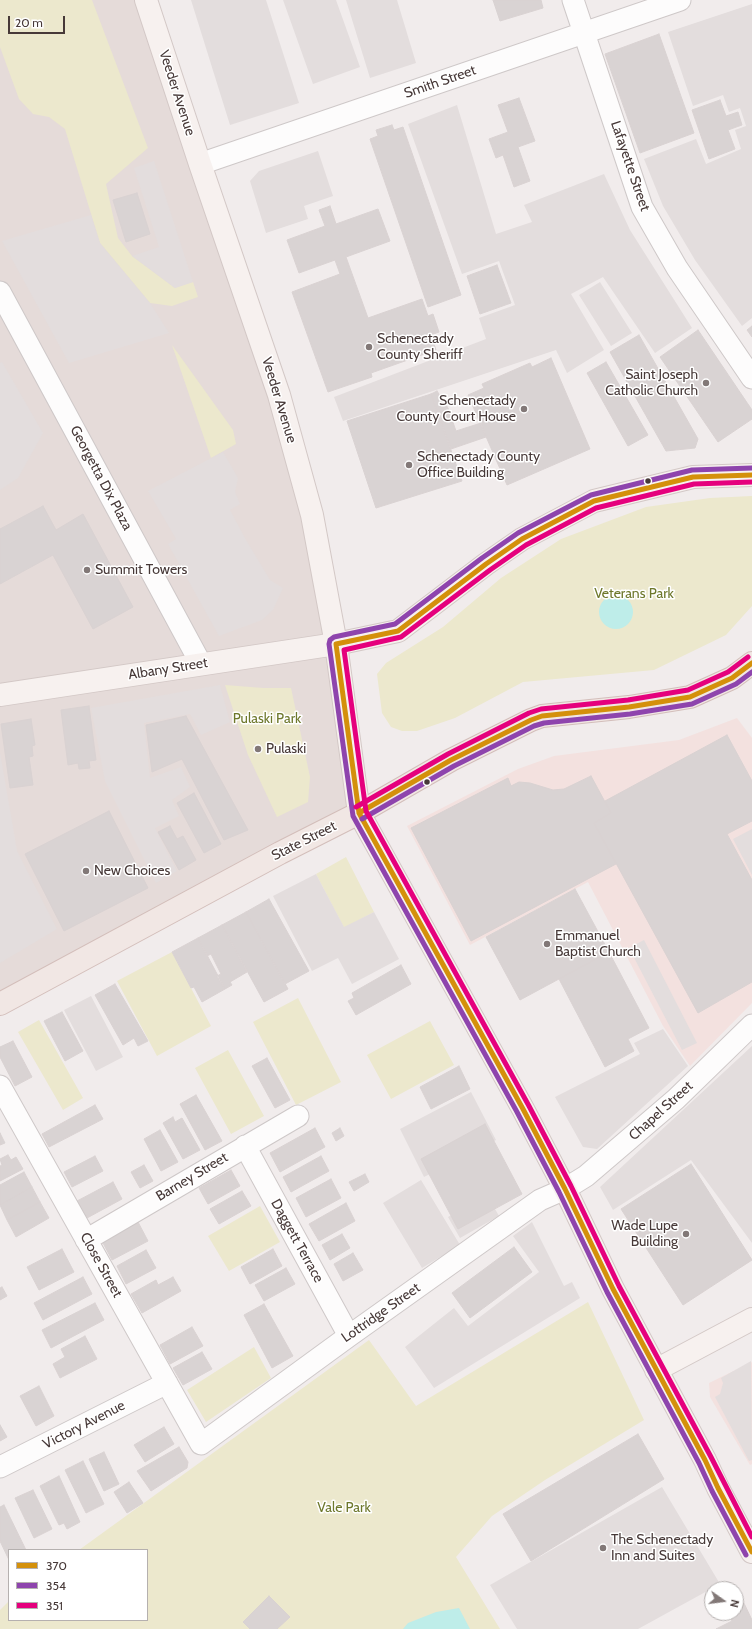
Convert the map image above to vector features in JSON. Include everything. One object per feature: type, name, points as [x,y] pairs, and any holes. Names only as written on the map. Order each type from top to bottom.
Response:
[{"type":"main road","name":"State Street","points":[[0,1004],[280,853],[359,813],[451,760],[532,720],[542,716],[629,707],[690,696],[732,678],[752,663]]},
{"type":"street","name":"Veeder Avenue","points":[[146,0],[283,410],[312,515],[336,644],[359,813]]},
{"type":"street","name":"Lafayette Street","points":[[573,0],[642,207],[677,268],[752,378]]},
{"type":"street","name":"Smith Street","points":[[200,164],[680,0]]},
{"type":"street","name":"Georgetta Dix Plaza","points":[[0,292],[201,664]]},
{"type":"street","points":[[336,644],[398,631],[486,564],[522,539],[594,502],[693,478],[752,475]]},
{"type":"street","name":"Albany Street","points":[[0,696],[336,644]]},
{"type":"street","points":[[359,813],[565,1189],[613,1288],[705,1460],[752,1552]]},
{"type":"street","name":"Chapel Street","points":[[565,1189],[586,1176],[670,1104],[752,1025]]},
{"type":"street","name":"Close Street","points":[[0,1086],[201,1444]]},
{"type":"street","name":"Barney Street","points":[[86,1240],[298,1116]]},
{"type":"street","name":"Daggett Terrace","points":[[245,1146],[349,1336]]},
{"type":"street","name":"Lottridge Street","points":[[201,1444],[540,1200],[565,1189]]},
{"type":"street","points":[[656,1370],[752,1319]]},
{"type":"street","name":"Victory Avenue","points":[[0,1467],[167,1384]]},
{"type":"shaded area","points":[[0,0],[151,0],[295,453],[359,813],[0,1003]]},
{"type":"shaded area","points":[[191,0],[266,0],[299,103],[230,125]]},
{"type":"shaded area","points":[[283,0],[336,0],[360,67],[313,84]]},
{"type":"shaded area","points":[[346,0],[397,0],[416,63],[370,78]]},
{"type":"shaded area","points":[[752,4],[752,318],[742,326],[695,260],[663,206],[644,159],[696,139],[706,164],[741,149],[735,130],[746,126],[740,108],[729,112],[723,95],[693,106],[668,32]]},
{"type":"shaded area","points":[[457,105],[496,234],[532,222],[524,205],[604,174],[630,230],[692,328],[655,353],[603,277],[571,294],[604,350],[567,373],[556,350],[343,421],[334,397],[486,339],[479,318],[515,305],[499,261],[462,274],[408,124]]},
{"type":"shaded area","points":[[318,151],[333,196],[304,206],[308,219],[266,233],[250,181],[259,171]]},
{"type":"shaded area","points":[[154,161],[193,282],[175,288],[132,256],[159,247],[134,168]]},
{"type":"shaded area","points":[[91,215],[100,243],[150,303],[169,333],[69,363],[2,241]]},
{"type":"shaded area","points":[[600,282],[632,333],[611,346],[579,295]]},
{"type":"shaded area","points":[[2,362],[43,433],[18,478],[0,490],[0,363]]},
{"type":"shaded area","points":[[223,452],[238,478],[235,492],[240,504],[230,510],[270,580],[283,588],[273,610],[262,620],[219,636],[168,544],[176,539],[148,491]]},
{"type":"shaded area","points":[[220,685],[230,722],[201,735],[190,714],[144,723],[150,778],[181,767],[190,787],[172,800],[179,816],[155,828],[177,871],[156,883],[105,781],[91,708]]},
{"type":"shaded area","points":[[737,718],[752,738],[752,1003],[690,1066],[663,1026],[588,882],[470,945],[407,826],[518,769],[554,756],[679,740]]},
{"type":"shaded area","points":[[0,752],[17,851],[57,929],[0,963]]},
{"type":"shaded area","points":[[752,829],[752,875],[733,839]]},
{"type":"shaded area","points":[[316,874],[344,927],[374,912],[399,959],[352,984],[338,958],[312,971],[273,896]]},
{"type":"shaded area","points":[[644,940],[697,1043],[682,1050],[629,948]]},
{"type":"shaded area","points":[[91,996],[123,1057],[96,1071],[64,1010]]},
{"type":"shaded area","points":[[663,1029],[688,1066],[597,1149],[583,1147],[555,1097],[640,1054],[634,1043]]},
{"type":"shaded area","points":[[752,1046],[752,1243],[691,1160],[613,1210],[600,1187]]},
{"type":"shaded area","points":[[471,1092],[496,1140],[424,1177],[400,1129]]},
{"type":"shaded area","points":[[421,1180],[460,1245],[422,1268],[383,1203]]},
{"type":"shaded area","points":[[487,1195],[499,1216],[460,1238],[448,1217]]},
{"type":"shaded area","points":[[532,1222],[564,1286],[572,1282],[580,1298],[434,1388],[405,1347],[454,1308],[468,1326],[539,1272],[513,1236]]},
{"type":"shaded area","points":[[751,1361],[752,1460],[749,1461],[715,1397],[720,1394],[723,1383],[721,1378]]},
{"type":"shaded area","points":[[752,1362],[752,1464],[750,1465],[710,1397],[709,1383]]},
{"type":"shaded area","points":[[662,1487],[718,1581],[704,1581],[704,1593],[638,1629],[517,1629],[490,1585]]},
{"type":"green space","points":[[0,0],[92,0],[148,148],[106,184],[118,238],[132,256],[175,288],[193,282],[198,297],[172,306],[150,303],[100,243],[65,129],[49,117],[33,114],[19,99],[0,47]]},
{"type":"green space","points":[[172,345],[233,430],[236,444],[211,458]]},
{"type":"green space","name":"Veterans Park","points":[[752,496],[752,606],[726,635],[654,670],[523,682],[455,718],[417,731],[402,731],[391,727],[382,713],[377,674],[386,663],[443,627],[501,578],[561,539],[646,507],[710,498]]},
{"type":"green space","name":"Pulaski Park","points":[[225,685],[263,688],[291,688],[310,777],[308,802],[277,817],[248,755]]},
{"type":"green space","points":[[346,857],[374,912],[344,928],[316,874]]},
{"type":"green space","points":[[172,952],[211,1026],[157,1056],[117,981]]},
{"type":"green space","points":[[298,998],[341,1082],[296,1105],[253,1022]]},
{"type":"green space","points":[[39,1020],[83,1098],[63,1110],[18,1032]]},
{"type":"green space","points":[[430,1021],[454,1065],[391,1099],[367,1055]]},
{"type":"green space","points":[[228,1050],[264,1116],[231,1134],[195,1068]]},
{"type":"green space","points":[[260,1206],[280,1242],[229,1271],[208,1236]]},
{"type":"green space","name":"Vale Park","points":[[588,1302],[644,1420],[545,1480],[492,1516],[456,1557],[500,1629],[0,1629],[0,1610],[8,1602],[8,1621],[148,1621],[148,1549],[80,1549],[369,1340],[416,1406]]},
{"type":"green space","points":[[254,1347],[271,1378],[206,1422],[187,1390]]},
{"type":"water","points":[[613,595],[619,595],[623,596],[630,602],[633,612],[632,619],[626,626],[619,629],[613,629],[609,628],[602,622],[599,615],[599,609],[600,605],[606,598]]},
{"type":"water","points":[[459,1608],[470,1629],[403,1629],[408,1623],[436,1612]]},
{"type":"building","points":[[493,0],[541,0],[543,8],[500,21]]},
{"type":"building","points":[[659,34],[694,133],[640,153],[605,54]]},
{"type":"building","points":[[519,98],[535,141],[518,147],[530,181],[514,187],[503,155],[496,158],[489,139],[508,132],[498,105]]},
{"type":"building","points":[[720,100],[726,116],[738,112],[742,125],[728,130],[735,149],[709,159],[692,110]]},
{"type":"building","points":[[392,125],[394,130],[403,127],[461,295],[428,307],[370,139],[378,136],[376,130]]},
{"type":"building","points":[[137,193],[150,234],[126,242],[113,200]]},
{"type":"building","points":[[330,206],[336,224],[378,209],[390,241],[346,257],[368,318],[422,299],[428,316],[433,314],[439,332],[431,335],[436,350],[371,373],[372,377],[328,392],[292,292],[340,274],[335,260],[299,273],[287,240],[325,226],[319,210]]},
{"type":"building","points":[[497,265],[511,303],[480,314],[467,276]]},
{"type":"building","points":[[752,326],[752,337],[747,330]]},
{"type":"building","name":"Saint Joseph Catholic Church","points":[[698,330],[752,410],[752,419],[718,442],[660,357]]},
{"type":"building","points":[[639,335],[698,439],[695,448],[666,451],[610,352]]},
{"type":"building","name":"Schenectady County Court House","points":[[551,358],[590,449],[507,485],[468,395],[484,388],[482,384],[530,363],[532,367]]},
{"type":"building","points":[[606,362],[648,435],[628,446],[587,373]]},
{"type":"building","points":[[437,391],[448,408],[456,431],[481,423],[486,437],[451,449],[431,394]]},
{"type":"building","name":"Schenectady County Office Building","points":[[431,394],[462,481],[376,508],[347,421]]},
{"type":"building","name":"Summit Towers","points":[[43,506],[56,530],[83,514],[133,607],[93,629],[53,555],[0,584],[0,529]]},
{"type":"building","points":[[89,706],[96,760],[89,761],[90,768],[79,769],[78,763],[68,765],[61,710]]},
{"type":"building","points":[[186,716],[248,830],[224,840],[182,759],[152,772],[146,725]]},
{"type":"building","points":[[31,719],[35,745],[32,746],[33,756],[29,757],[33,785],[10,788],[1,724]]},
{"type":"building","points":[[727,735],[752,781],[752,821],[727,834],[752,880],[752,982],[698,1013],[594,823],[611,813],[605,801]]},
{"type":"building","points":[[591,776],[611,813],[594,823],[616,864],[471,941],[411,828],[508,778],[511,786],[519,782],[530,783],[553,790],[564,789]]},
{"type":"building","points":[[194,793],[221,844],[204,853],[177,803]]},
{"type":"building","name":"New Choices","points":[[109,811],[148,888],[64,931],[25,854]]},
{"type":"building","points":[[170,826],[177,839],[183,836],[196,860],[179,870],[158,832]]},
{"type":"building","name":"Emmanuel Baptist Church","points":[[575,889],[609,952],[520,1000],[486,937]]},
{"type":"building","points":[[269,899],[309,971],[285,984],[246,912]]},
{"type":"building","points":[[246,912],[288,989],[264,1002],[222,925]]},
{"type":"building","points":[[222,925],[247,972],[230,982],[232,985],[225,989],[217,976],[221,974],[211,954],[207,956],[198,938]]},
{"type":"building","points":[[198,938],[225,989],[202,1002],[194,987],[191,988],[172,952]]},
{"type":"building","points":[[609,952],[649,1028],[628,1039],[634,1051],[605,1067],[559,979]]},
{"type":"building","points":[[401,965],[411,984],[356,1015],[348,1001],[354,998],[352,993]]},
{"type":"building","points":[[115,984],[148,1041],[138,1046],[134,1038],[123,1045],[95,995]]},
{"type":"building","points":[[62,1012],[83,1051],[65,1061],[44,1021]]},
{"type":"building","points":[[13,1041],[32,1077],[15,1086],[0,1057],[0,1047]]},
{"type":"building","points":[[267,1058],[290,1100],[275,1108],[252,1066]]},
{"type":"building","points":[[459,1066],[470,1089],[431,1109],[420,1087]]},
{"type":"building","points":[[196,1095],[222,1141],[205,1150],[180,1104]]},
{"type":"building","points":[[95,1105],[103,1119],[49,1147],[42,1134]]},
{"type":"building","points":[[173,1117],[175,1122],[182,1118],[200,1150],[183,1159],[163,1123]]},
{"type":"building","points":[[485,1124],[522,1194],[458,1229],[421,1159]]},
{"type":"building","points":[[315,1128],[325,1147],[280,1172],[270,1153]]},
{"type":"building","points":[[340,1128],[344,1136],[336,1141],[332,1133]]},
{"type":"building","points":[[160,1130],[178,1162],[161,1171],[144,1139]]},
{"type":"building","points":[[0,1133],[5,1143],[0,1145]]},
{"type":"building","points":[[8,1155],[11,1160],[16,1157],[23,1169],[0,1181],[0,1166],[2,1165],[0,1159]]},
{"type":"building","points":[[95,1156],[103,1171],[72,1187],[64,1172]]},
{"type":"building","points":[[321,1156],[329,1171],[291,1192],[283,1177]]},
{"type":"building","name":"Wade Lupe Building","points":[[691,1164],[752,1260],[683,1305],[621,1209]]},
{"type":"building","points":[[144,1165],[153,1181],[140,1188],[131,1172]]},
{"type":"building","points":[[231,1170],[240,1186],[208,1204],[199,1188]]},
{"type":"building","points":[[24,1172],[32,1187],[0,1205],[0,1185]]},
{"type":"building","points":[[365,1174],[369,1182],[354,1191],[349,1182]]},
{"type":"building","points":[[331,1179],[341,1198],[306,1217],[296,1198]]},
{"type":"building","points":[[113,1182],[122,1199],[87,1218],[77,1201]]},
{"type":"building","points":[[32,1187],[40,1202],[7,1220],[0,1205]]},
{"type":"building","points":[[242,1191],[251,1206],[219,1224],[210,1209]]},
{"type":"building","points":[[40,1202],[49,1218],[16,1237],[7,1220]]},
{"type":"building","points":[[346,1203],[355,1221],[319,1241],[309,1224]]},
{"type":"building","points":[[138,1222],[148,1241],[112,1260],[102,1241]]},
{"type":"building","points":[[342,1234],[350,1248],[330,1260],[322,1245]]},
{"type":"building","points":[[514,1247],[532,1272],[470,1318],[452,1293]]},
{"type":"building","points":[[62,1249],[74,1272],[39,1290],[27,1267]]},
{"type":"building","points":[[273,1249],[282,1266],[250,1284],[241,1267]]},
{"type":"building","points":[[146,1250],[156,1268],[126,1284],[117,1266]]},
{"type":"building","points":[[353,1253],[363,1270],[343,1281],[334,1264]]},
{"type":"building","points":[[286,1268],[295,1284],[264,1301],[255,1285]]},
{"type":"building","points":[[83,1277],[92,1294],[43,1320],[34,1303]]},
{"type":"building","points":[[173,1277],[181,1291],[142,1313],[131,1294],[156,1280],[158,1285]]},
{"type":"building","points":[[2,1287],[7,1296],[0,1300],[0,1288]]},
{"type":"building","points":[[95,1303],[104,1320],[51,1348],[42,1330]]},
{"type":"building","points":[[264,1304],[293,1356],[272,1368],[244,1315]]},
{"type":"building","points":[[192,1327],[203,1346],[170,1364],[160,1345]]},
{"type":"building","points":[[85,1336],[97,1359],[60,1378],[53,1364],[65,1357],[61,1349]]},
{"type":"building","points":[[202,1352],[212,1369],[183,1385],[173,1368]]},
{"type":"building","points":[[39,1386],[54,1416],[36,1426],[20,1396]]},
{"type":"building","points":[[0,1425],[7,1437],[0,1441]]},
{"type":"building","points":[[164,1427],[174,1444],[145,1462],[134,1445]]},
{"type":"building","name":"The Schenectady Inn and Suites","points":[[638,1434],[664,1479],[531,1561],[503,1514]]},
{"type":"building","points":[[179,1447],[188,1462],[187,1468],[151,1491],[137,1471]]},
{"type":"building","points":[[104,1452],[119,1484],[104,1491],[89,1459]]},
{"type":"building","points":[[83,1461],[104,1504],[86,1513],[65,1470]]},
{"type":"building","points":[[59,1476],[80,1522],[67,1529],[64,1523],[59,1525],[40,1486]]},
{"type":"building","points":[[129,1482],[143,1503],[127,1513],[114,1492]]},
{"type":"building","points":[[33,1490],[52,1529],[34,1538],[15,1498]]},
{"type":"building","points":[[4,1505],[26,1549],[8,1549],[8,1558],[0,1541],[0,1507]]},
{"type":"building","points":[[269,1596],[290,1617],[277,1629],[250,1629],[243,1622]]},
{"type":"building","points":[[744,1603],[752,1620],[752,1629],[716,1629],[732,1621],[744,1621]]},
{"type":"transit line","name":"354","points":[[746,1555],[699,1463],[607,1292],[559,1192],[517,1112],[353,816],[329,644],[330,640],[334,637],[395,624],[482,558],[518,533],[591,495],[692,470],[752,468]]},
{"type":"transit line","name":"370","points":[[752,475],[693,477],[594,501],[522,539],[486,564],[398,631],[336,644],[359,813],[523,1109],[565,1189],[613,1289],[705,1460],[752,1552]]},
{"type":"transit line","name":"351","points":[[752,482],[694,484],[596,508],[526,545],[490,570],[401,637],[344,650],[366,811],[529,1106],[571,1186],[619,1286],[711,1457],[752,1537]]},
{"type":"transit line","name":"351","points":[[356,807],[448,754],[529,713],[541,709],[628,700],[688,690],[728,672],[748,657]]},
{"type":"transit line","name":"370","points":[[359,813],[451,760],[531,720],[542,716],[629,707],[690,697],[732,678],[752,663]]},
{"type":"transit line","name":"354","points":[[362,819],[454,766],[534,726],[544,723],[630,714],[692,704],[736,684],[752,672]]},
{"type":"place","name":"Schenectady County Sheriff","points":[[369,347]]},
{"type":"place","name":"Saint Joseph Catholic Church","points":[[706,383]]},
{"type":"place","name":"Schenectady County Court House","points":[[524,409]]},
{"type":"place","name":"Schenectady County Office Building","points":[[409,465]]},
{"type":"place","name":"Summit Towers","points":[[87,570]]},
{"type":"place","name":"Pulaski","points":[[258,749]]},
{"type":"place","name":"New Choices","points":[[86,871]]},
{"type":"place","name":"Emmanuel Baptist Church","points":[[547,944]]},
{"type":"place","name":"Wade Lupe Building","points":[[686,1234]]},
{"type":"place","name":"The Schenectady Inn and Suites","points":[[603,1548]]}]
